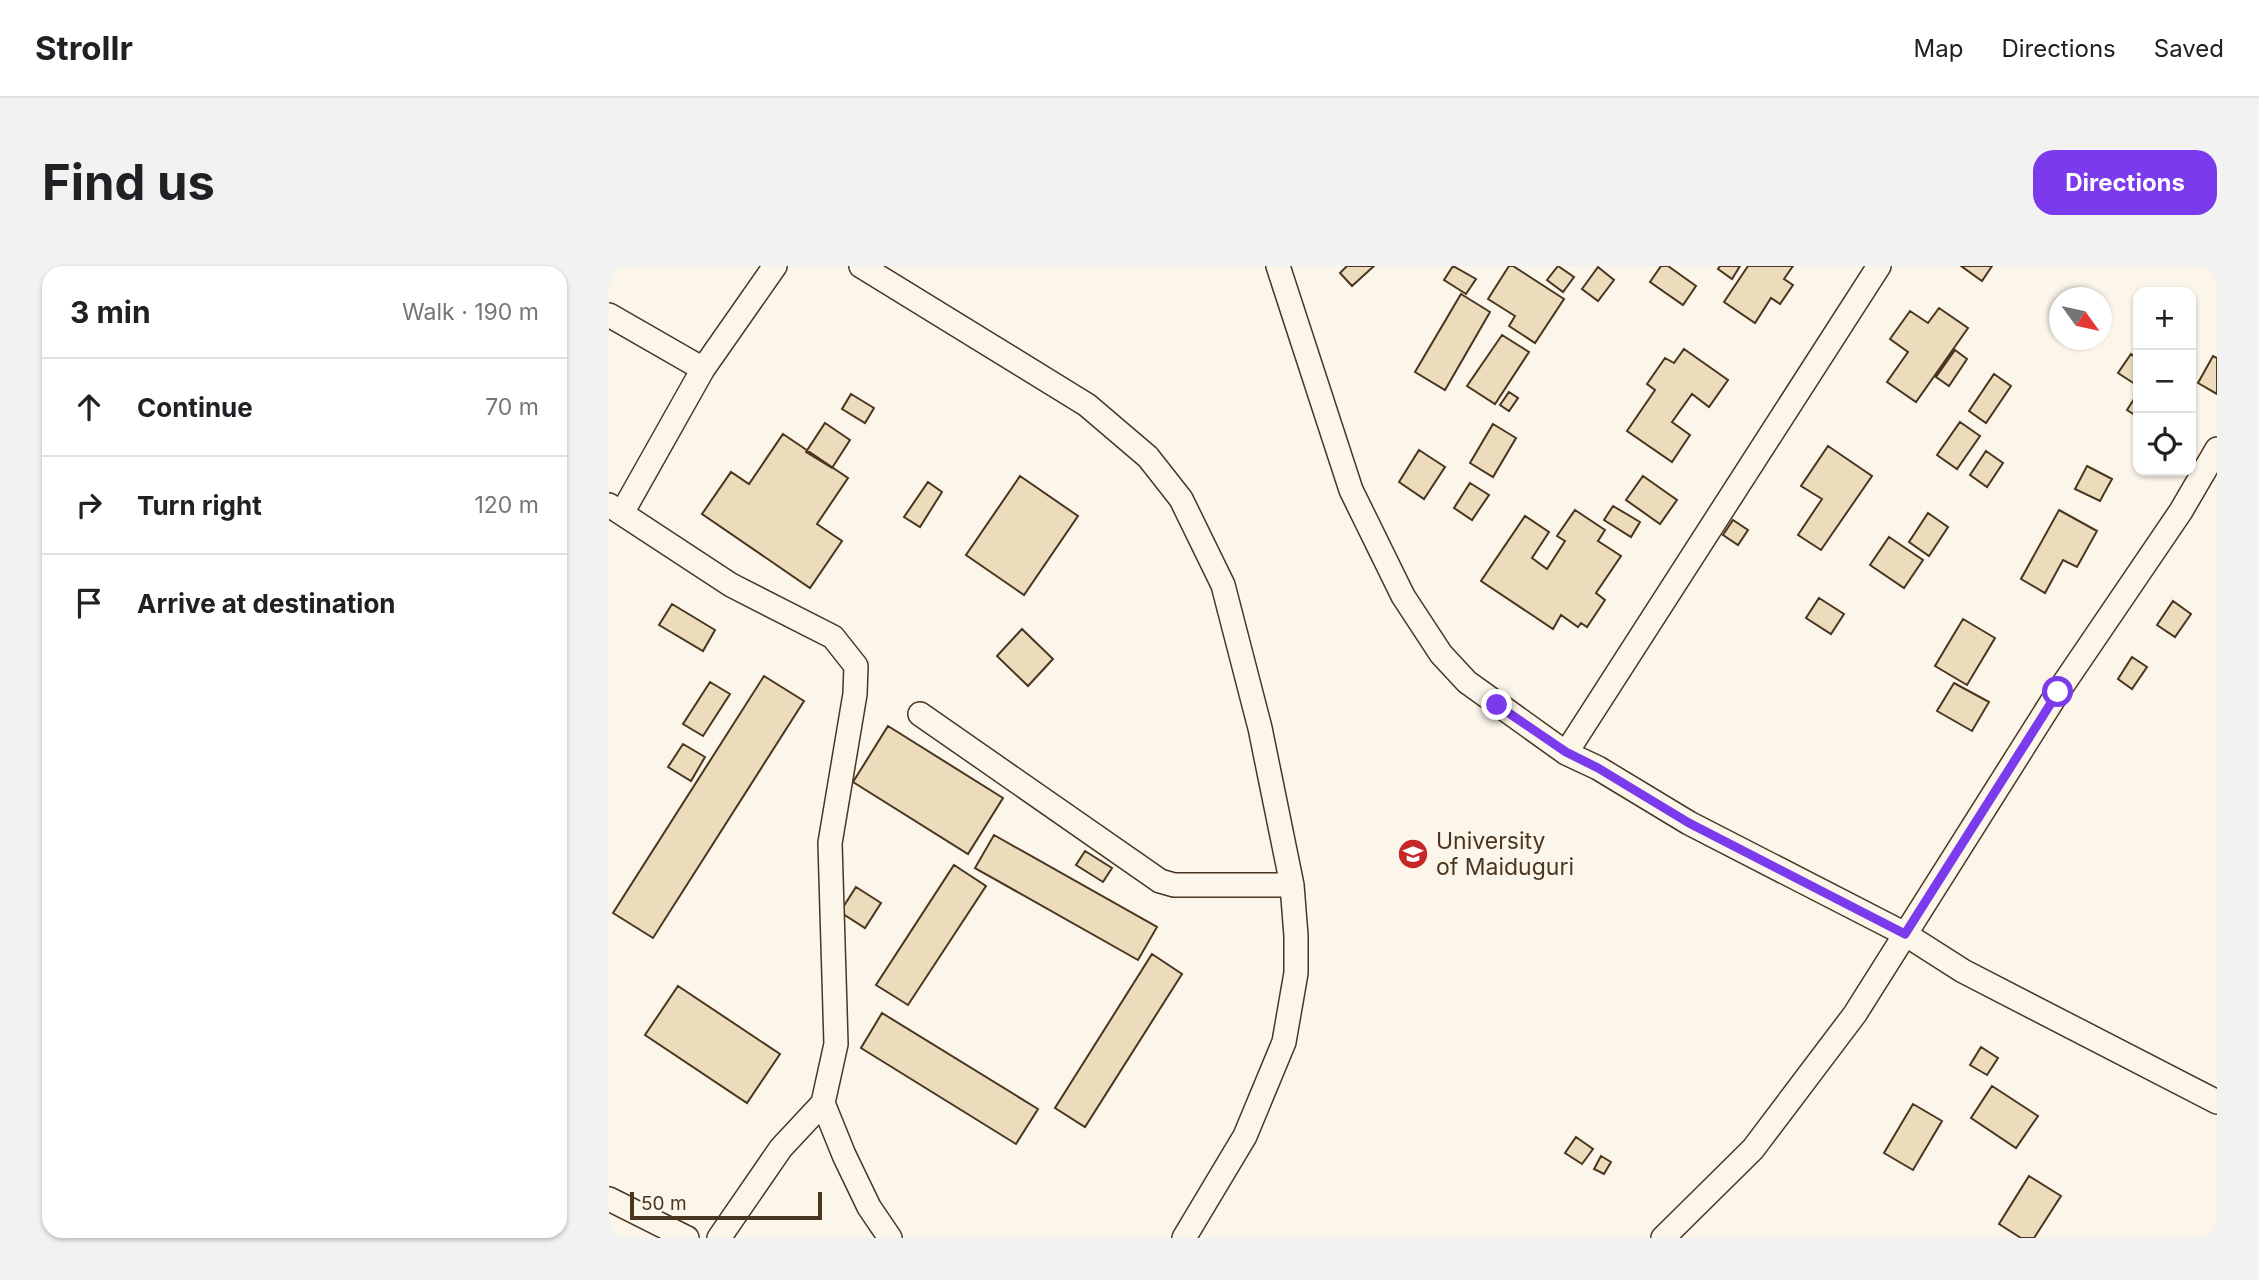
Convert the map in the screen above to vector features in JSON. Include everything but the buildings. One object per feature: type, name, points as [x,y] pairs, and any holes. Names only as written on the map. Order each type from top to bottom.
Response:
[{"type":"street","points":[[719,1238],[781,1148],[823,1103],[837,1044],[830,843],[855,694],[856,666],[833,637],[731,585],[615,509],[703,369],[775,266]]},
{"type":"street","points":[[861,266],[1087,405],[1148,457],[1181,499],[1223,585],[1260,728],[1292,885],[1296,973],[1284,1042],[1245,1136],[1184,1238]]},
{"type":"street","points":[[1278,266],[1351,490],[1403,596],[1441,654],[1467,682],[1566,752],[1598,768],[1689,823],[1905,934],[1963,971],[2217,1102]]},
{"type":"street","points":[[1566,752],[1879,266]]},
{"type":"street","points":[[609,315],[703,369]]},
{"type":"street","points":[[1663,1238],[1753,1149],[1855,1014],[2058,692],[2182,511],[2217,449]]},
{"type":"street","points":[[921,714],[1160,881],[1174,886],[1292,885]]},
{"type":"street","points":[[823,1103],[869,1207],[890,1238]]},
{"type":"street","points":[[612,1208],[687,1238]]},
{"type":"place","name":"University of Maiduguri","points":[[1413,854]]},
{"type":"route","points":[[1497,705],[1566,752],[1598,768],[1689,823],[1905,934],[2058,692]]}]
